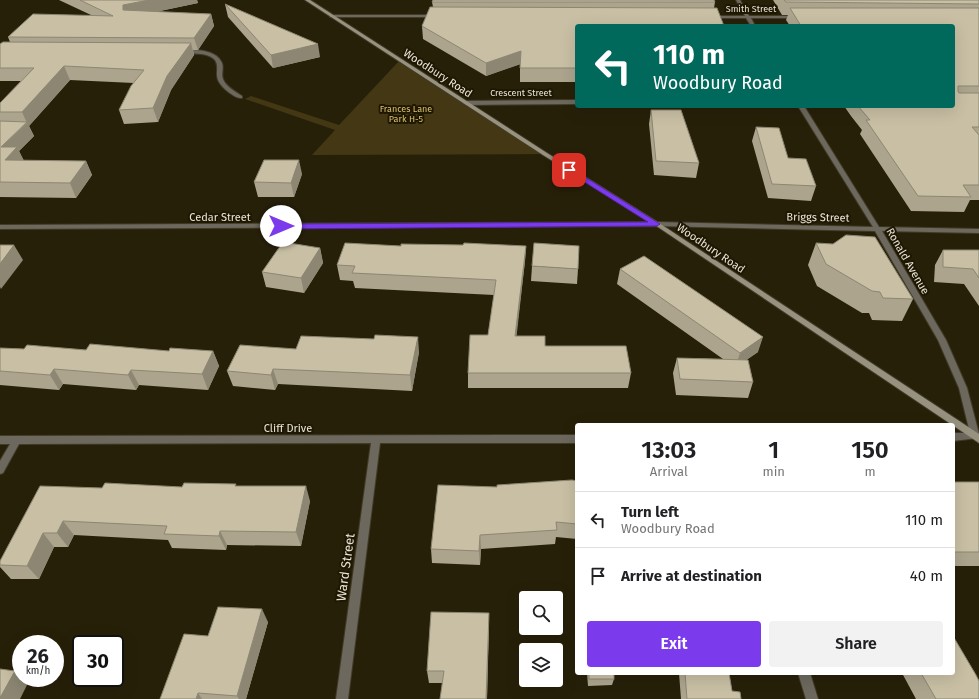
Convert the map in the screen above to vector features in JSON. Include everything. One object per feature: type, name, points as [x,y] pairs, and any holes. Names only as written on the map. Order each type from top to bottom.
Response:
[{"type":"main road","name":"Woodbury Road","points":[[307,0],[544,154],[657,224],[955,423]]},
{"type":"main road","name":"Woodbury Road","points":[[955,423],[977,438]]},
{"type":"street","points":[[738,0],[752,24]]},
{"type":"street","points":[[332,16],[441,16]]},
{"type":"street","name":"Smith Street","points":[[702,17],[804,17]]},
{"type":"street","points":[[179,52],[202,53],[218,58],[222,68],[220,79],[225,86],[240,97]]},
{"type":"street","name":"Crescent Street","points":[[466,103],[575,102]]},
{"type":"street","name":"Ronald Avenue","points":[[802,108],[878,230],[942,340],[963,388],[977,438]]},
{"type":"street","name":"Cedar Street","points":[[0,227],[657,224]]},
{"type":"street","name":"Briggs Street","points":[[657,224],[979,231]]},
{"type":"street","points":[[955,437],[977,438]]},
{"type":"street","name":"Ward Street","points":[[342,699],[376,439]]},
{"type":"street","name":"Cliff Drive","points":[[0,440],[575,439]]},
{"type":"street","points":[[0,470],[16,440]]},
{"type":"street","points":[[805,675],[812,699]]},
{"type":"green space","name":"Frances Lane Park H-5","points":[[400,60],[545,154],[312,155],[335,130],[245,99],[251,96],[339,125]]},
{"type":"building","points":[[80,0],[149,0],[123,5],[123,10],[211,14],[194,38],[8,37],[33,14],[113,16]]},
{"type":"building","points":[[433,0],[714,0],[715,2],[432,2]]},
{"type":"building","points":[[784,0],[979,0],[979,4],[786,2]]},
{"type":"building","points":[[225,4],[318,44],[271,55]]},
{"type":"building","points":[[430,7],[717,8],[723,24],[575,24],[575,68],[520,68],[521,51],[486,63],[422,26]]},
{"type":"building","points":[[790,8],[979,8],[979,86],[958,86],[959,93],[979,93],[979,127],[972,127],[979,135],[979,185],[963,185],[971,197],[918,196],[866,120],[870,120],[860,108],[955,108],[955,24],[800,24]]},
{"type":"building","points":[[3,42],[191,43],[167,76],[153,108],[119,110],[131,86],[144,70],[64,66],[22,112],[0,112],[0,103],[34,68],[0,68],[0,44]]},
{"type":"building","points":[[651,110],[681,110],[699,163],[656,161]]},
{"type":"building","points":[[0,121],[27,122],[1,147],[17,147],[5,160],[86,161],[70,183],[0,182]]},
{"type":"building","points":[[756,127],[779,128],[788,158],[806,159],[816,186],[772,184]]},
{"type":"building","points":[[264,160],[299,160],[291,183],[254,182]]},
{"type":"building","points":[[846,235],[875,237],[913,299],[883,298],[880,292],[872,291],[826,264],[816,243],[833,244]]},
{"type":"building","points":[[283,242],[320,248],[301,278],[262,272]]},
{"type":"building","points":[[345,243],[401,246],[401,244],[463,245],[464,243],[526,246],[515,336],[545,336],[545,346],[626,346],[631,373],[468,373],[470,335],[488,335],[496,280],[352,273],[355,266],[337,265]]},
{"type":"building","points":[[534,243],[579,246],[578,269],[532,266]]},
{"type":"building","points":[[0,245],[14,245],[0,264]]},
{"type":"building","points":[[943,250],[979,250],[979,278],[973,269],[943,267]]},
{"type":"building","points":[[644,256],[763,337],[740,353],[620,269]]},
{"type":"building","points":[[375,335],[418,337],[410,375],[273,369],[271,375],[227,371],[240,345],[296,349],[301,336],[374,339]]},
{"type":"building","points":[[90,344],[169,351],[170,348],[213,351],[202,374],[131,370],[128,375],[54,369],[50,375],[0,371],[0,348],[24,349],[27,345],[86,350]]},
{"type":"building","points":[[677,358],[748,360],[753,382],[680,379]]},
{"type":"building","points":[[575,481],[575,524],[556,522],[557,530],[480,535],[479,551],[431,549],[438,485],[497,487],[497,485]]},
{"type":"building","points":[[955,482],[979,482],[979,552],[955,552]]},
{"type":"building","points":[[105,483],[182,487],[184,483],[236,484],[235,486],[306,486],[296,532],[220,531],[219,536],[164,534],[167,526],[63,521],[57,533],[43,533],[27,566],[0,565],[0,561],[40,486],[102,488]]},
{"type":"building","points":[[218,607],[262,609],[237,696],[198,693],[196,699],[160,699],[184,634],[208,636]]},
{"type":"building","points":[[431,612],[489,613],[486,699],[440,699],[444,671],[427,671]]},
{"type":"building","points":[[955,639],[979,681],[979,699],[936,699],[922,675],[955,675]]},
{"type":"building","points":[[0,669],[12,671],[12,676],[0,698]]},
{"type":"building","points":[[589,675],[614,675],[614,679],[589,679]]},
{"type":"building","points":[[685,675],[729,675],[732,691],[740,692],[741,699],[687,699]]},
{"type":"route","points":[[281,226],[516,226],[657,224],[569,170]]}]
